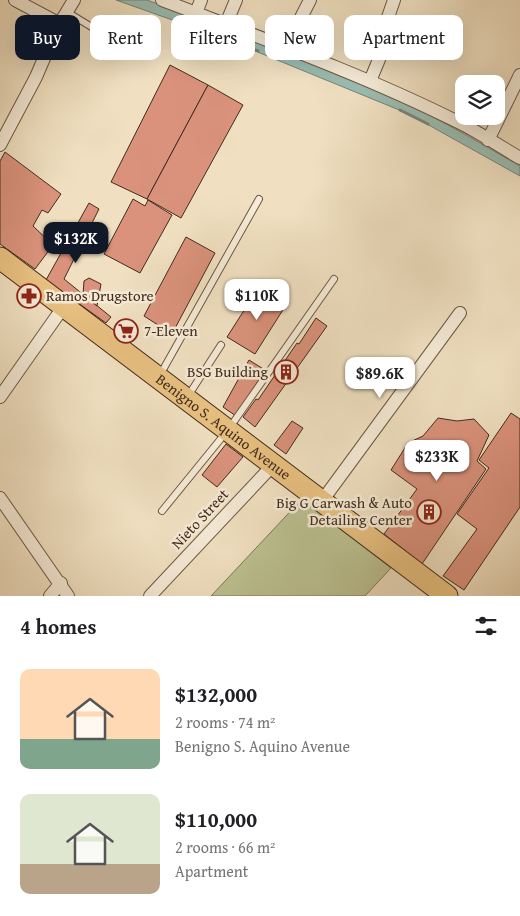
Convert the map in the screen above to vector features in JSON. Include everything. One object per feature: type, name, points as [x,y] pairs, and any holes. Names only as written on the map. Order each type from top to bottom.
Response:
[{"type":"main road","name":"Benigno S. Aquino Avenue","points":[[0,258],[158,379],[274,464],[427,587],[447,596]]},
{"type":"street","points":[[15,0],[43,15]]},
{"type":"street","points":[[65,15],[74,0]]},
{"type":"street","points":[[162,0],[201,15]]},
{"type":"street","points":[[196,13],[201,0]]},
{"type":"street","points":[[230,15],[236,0]]},
{"type":"street","points":[[302,15],[310,0]]},
{"type":"street","points":[[370,81],[385,45],[387,20],[394,0]]},
{"type":"street","points":[[0,145],[44,60]]},
{"type":"street","points":[[318,60],[370,81],[459,123],[520,158]]},
{"type":"street","points":[[488,140],[520,76]]},
{"type":"street","points":[[0,397],[64,306]]},
{"type":"street","points":[[322,501],[460,313]]},
{"type":"street","name":"Nieto Street","points":[[150,596],[274,464]]},
{"type":"street","points":[[0,498],[68,596]]},
{"type":"street","points":[[50,596],[60,584]]},
{"type":"lane","points":[[67,12],[90,26]]},
{"type":"lane","points":[[158,379],[259,199]]},
{"type":"lane","points":[[162,512],[228,430],[334,279]]},
{"type":"lane","points":[[186,400],[221,345]]},
{"type":"green space","points":[[302,499],[391,568],[365,596],[211,596]]},
{"type":"water","points":[[116,0],[147,0],[188,15],[171,15],[171,20]]},
{"type":"water","points":[[255,42],[265,46],[265,55],[255,51]]},
{"type":"water","points":[[277,60],[300,60],[409,104],[520,166],[520,176],[409,114]]},
{"type":"building","points":[[170,65],[208,85],[147,199],[111,182]]},
{"type":"building","points":[[208,85],[243,105],[181,218],[147,199]]},
{"type":"building","points":[[5,152],[61,194],[48,213],[42,210],[33,226],[53,245],[35,269],[0,244],[0,161]]},
{"type":"building","points":[[133,199],[145,206],[148,200],[172,215],[140,273],[104,254]]},
{"type":"building","points":[[89,203],[99,209],[64,279],[111,317],[106,323],[46,280]]},
{"type":"building","points":[[186,237],[215,253],[172,334],[144,316]]},
{"type":"building","points":[[89,278],[101,284],[97,306],[83,295],[84,281]]},
{"type":"building","points":[[259,287],[286,305],[255,354],[227,337]]},
{"type":"building","name":"BSG Building","points":[[316,318],[327,326],[255,427],[243,417],[256,399],[258,400]]},
{"type":"building","points":[[249,360],[265,370],[236,416],[223,407]]},
{"type":"building","points":[[511,413],[520,419],[520,507],[464,590],[443,576],[477,529],[457,514],[489,468],[479,460]]},
{"type":"building","name":"Big G Carwash & Auto Detailing Center","points":[[438,418],[457,421],[474,419],[489,435],[477,461],[486,469],[422,564],[384,534],[417,489],[391,470],[408,443],[423,436]]},
{"type":"building","points":[[292,421],[303,428],[286,454],[274,445]]},
{"type":"building","points":[[226,444],[243,457],[217,487],[202,475]]},
{"type":"waterway","points":[[400,110],[428,124]]},
{"type":"place","name":"Ramos Drugstore","points":[[29,296]]},
{"type":"place","name":"7-Eleven","points":[[126,331]]},
{"type":"place","name":"BSG Building","points":[[286,372]]},
{"type":"place","name":"Big G Carwash & Auto Detailing Center","points":[[429,512]]}]
